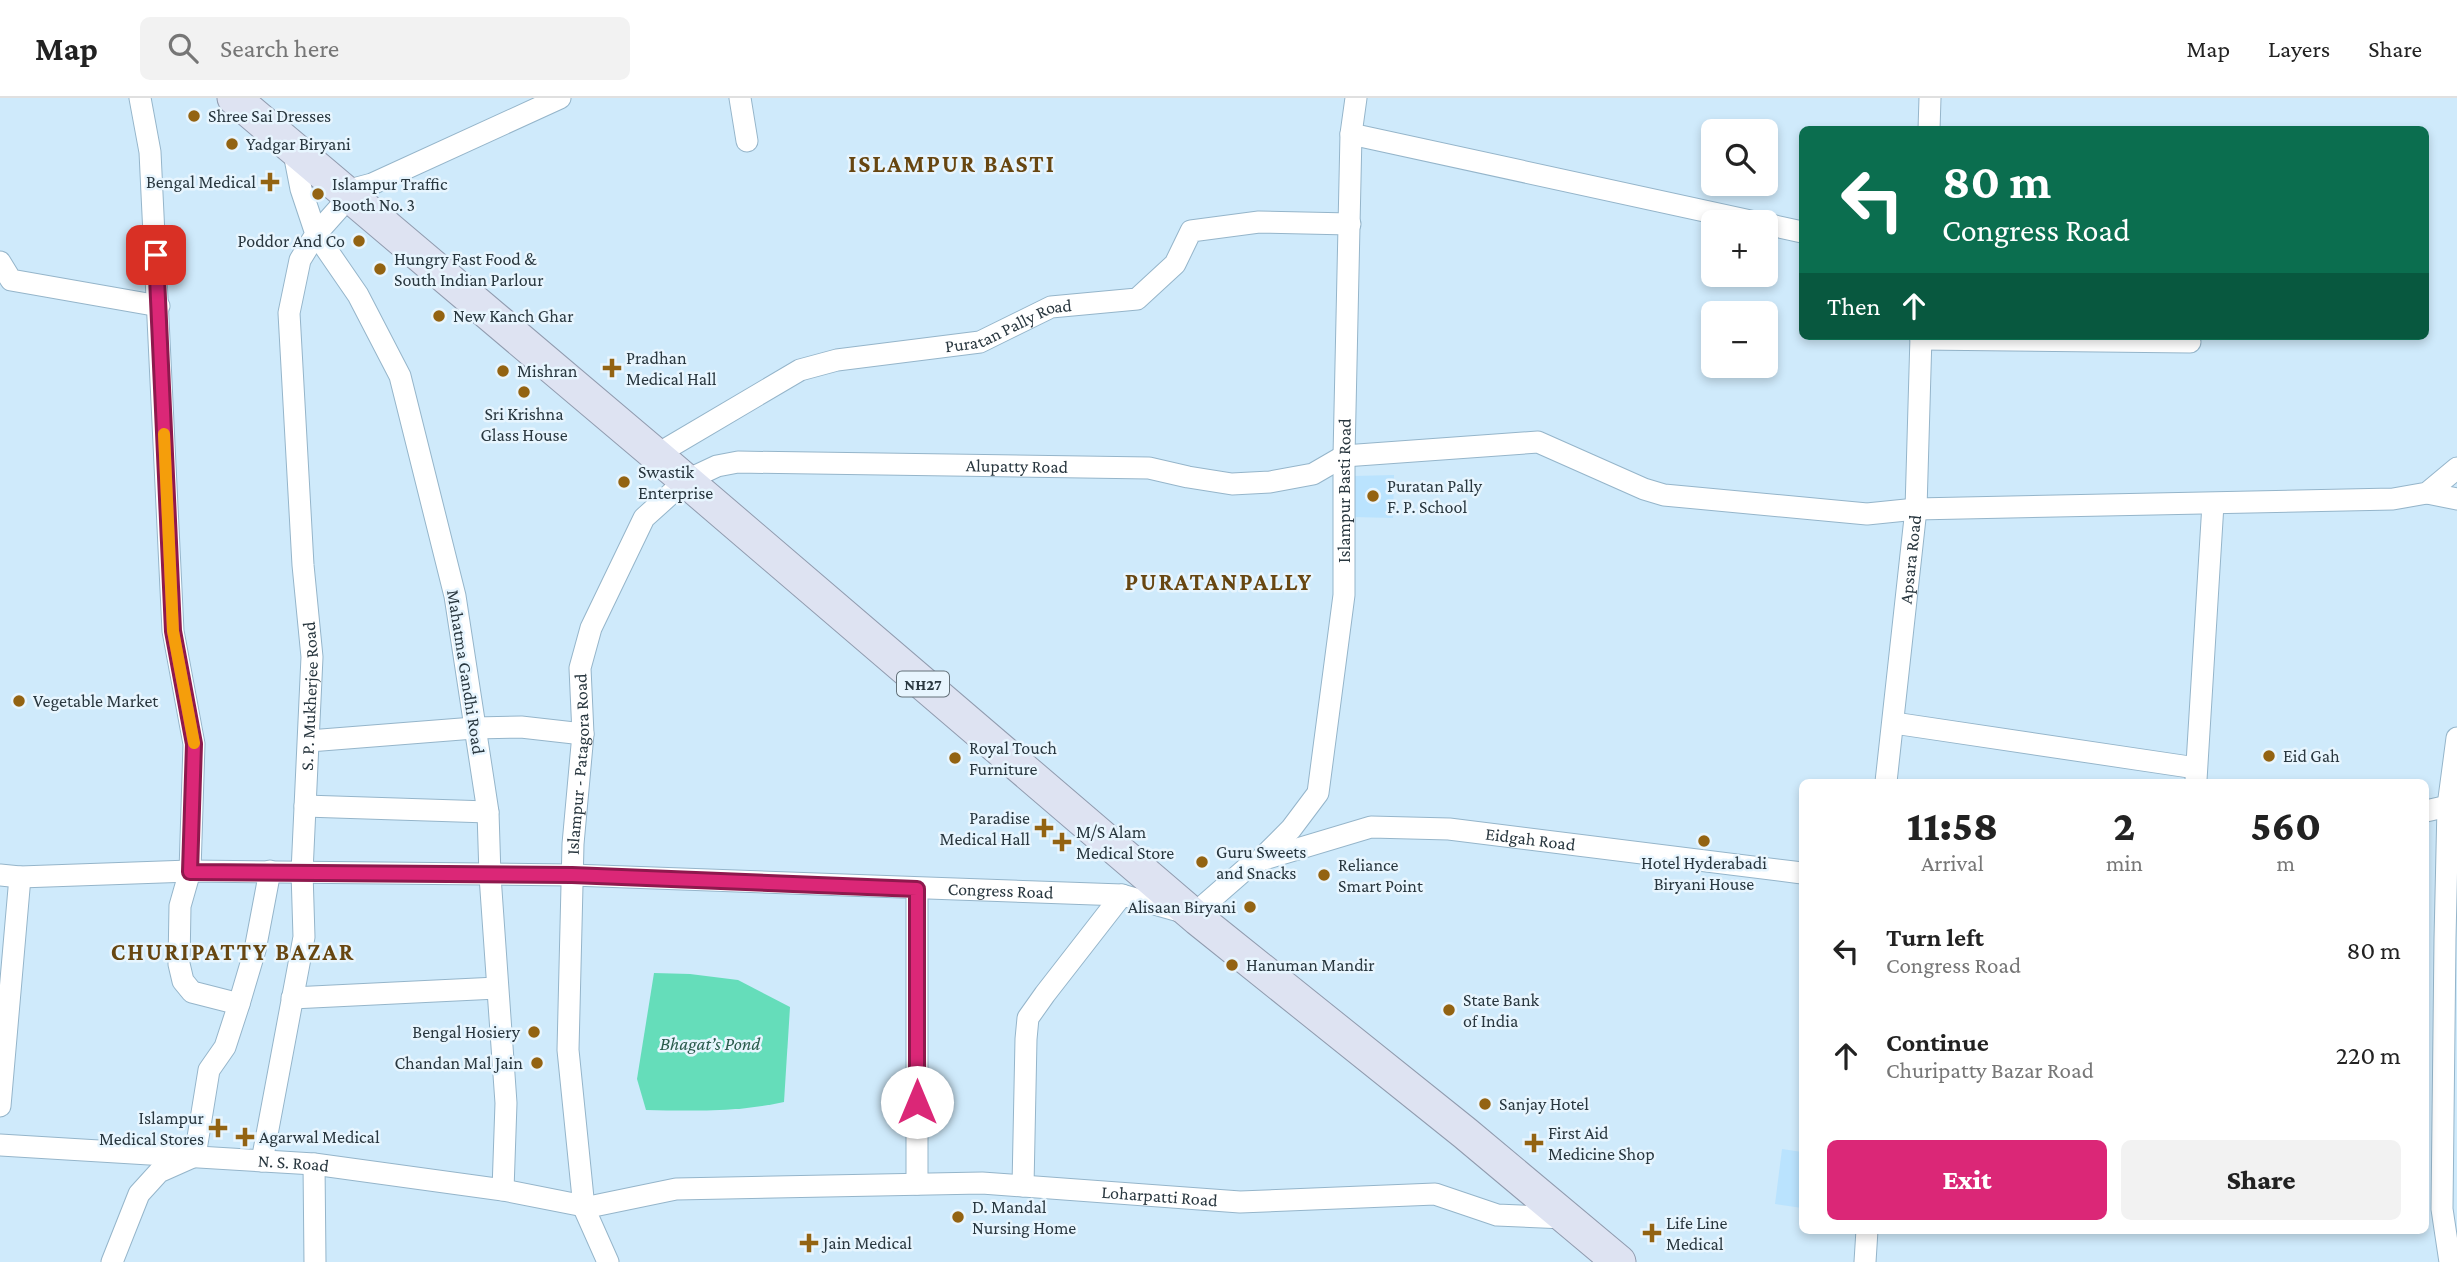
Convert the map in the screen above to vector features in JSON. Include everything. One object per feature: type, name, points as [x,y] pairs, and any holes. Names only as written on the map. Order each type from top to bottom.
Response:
[{"type":"main road","name":"NH27","points":[[245,102],[293,148],[361,190],[685,481],[1193,915],[1465,1133],[1619,1262]]},
{"type":"street","points":[[140,98],[150,152],[173,631],[194,744],[190,872],[180,906],[179,964],[183,981],[192,992],[239,1004]]},
{"type":"street","points":[[316,234],[361,190],[560,98]]},
{"type":"street","points":[[740,98],[747,141]]},
{"type":"street","name":"Islampur Basti Road","points":[[1261,860],[1291,829],[1318,793],[1344,595],[1344,456],[1351,134],[1356,98]]},
{"type":"street","points":[[1929,126],[1930,98]]},
{"type":"street","points":[[1351,134],[1701,210]]},
{"type":"street","name":"Mahatma Gandhi Road","points":[[293,148],[300,189],[316,234],[358,295],[400,376],[455,596],[488,812],[506,1103],[503,1190]]},
{"type":"street","name":"Puratan Pally Road","points":[[656,454],[800,370],[837,360],[980,342],[1051,307],[1137,299],[1175,264],[1191,231],[1259,222],[1350,224]]},
{"type":"street","points":[[1778,227],[1799,231]]},
{"type":"street","name":"S. P. Mukherjee Road","points":[[262,1161],[304,937],[302,872],[312,657],[303,565],[289,313],[300,260],[316,234]]},
{"type":"street","points":[[0,262],[11,280],[159,306]]},
{"type":"street","name":"Apsara Road","points":[[1886,779],[1916,509],[1921,340]]},
{"type":"street","points":[[2056,340],[2190,342]]},
{"type":"street","points":[[1344,456],[1538,442],[1644,489],[1664,495],[1867,514],[1916,509],[2393,499],[2427,494],[2457,499]]},
{"type":"street","name":"Alupatty Road","points":[[685,481],[717,466],[738,462],[1149,468],[1232,484],[1270,482],[1313,474],[1344,456]]},
{"type":"street","points":[[2427,494],[2457,468]]},
{"type":"street","name":"Islampur - Patagora Road","points":[[608,1262],[584,1207],[568,1050],[572,875],[583,734],[580,668],[592,628],[644,518],[685,481]]},
{"type":"street","points":[[1894,723],[2196,775],[2213,504]]},
{"type":"street","points":[[309,741],[474,728],[521,727],[583,734]]},
{"type":"street","points":[[2450,1262],[2442,1209],[2450,1114],[2448,806],[2457,743]]},
{"type":"street","points":[[305,806],[488,812]]},
{"type":"street","points":[[2429,810],[2448,806]]},
{"type":"street","name":"Eidgah Road","points":[[1261,860],[1371,827],[1448,830],[1799,873]]},
{"type":"street","points":[[1193,915],[1248,867],[1261,860]]},
{"type":"street","points":[[112,1262],[139,1194],[159,1172],[195,1156],[209,1070],[225,1047],[239,1004],[255,950],[270,871]]},
{"type":"street","name":"Congress Road","points":[[10,876],[270,871],[572,875],[1122,895],[1193,915]]},
{"type":"street","points":[[0,1107],[10,876]]},
{"type":"street","points":[[917,889],[917,1184]]},
{"type":"street","points":[[1023,1186],[1028,1018],[1122,895]]},
{"type":"street","points":[[292,998],[497,988]]},
{"type":"street","name":"N. S. Road","points":[[0,1145],[314,1164],[503,1190],[584,1207]]},
{"type":"street","points":[[314,1164],[315,1262]]},
{"type":"street","name":"Loharpatti Road","points":[[584,1207],[676,1189],[982,1183],[1240,1202],[1434,1194],[1497,1215],[1565,1218]]},
{"type":"street","points":[[1865,1262],[1867,1234]]},
{"type":"shaded area","name":"Puratan Pally F. P. School","points":[[1394,475],[1393,518],[1353,517],[1353,476]]},
{"type":"shaded area","points":[[1782,1149],[1799,1152],[1799,1208],[1775,1204]]},
{"type":"water","name":"Bhagat’s Pond","points":[[654,973],[738,980],[790,1007],[784,1102],[698,1111],[646,1110],[637,1079]]},
{"type":"slow traffic","points":[[164,434],[173,631],[194,743]]},
{"type":"place","name":"Shree Sai Dresses","points":[[194,116]]},
{"type":"place","name":"Yadgar Biryani","points":[[232,144]]},
{"type":"place","name":"Bengal Medical","points":[[270,182]]},
{"type":"place","name":"Islampur Traffic Booth No. 3","points":[[318,194]]},
{"type":"place","name":"Poddor And Co","points":[[359,241]]},
{"type":"place","name":"Hungry Fast Food & South Indian Parlour","points":[[380,269]]},
{"type":"place","name":"New Kanch Ghar","points":[[439,316]]},
{"type":"place","name":"Pradhan Medical Hall","points":[[612,368]]},
{"type":"place","name":"Mishran","points":[[503,371]]},
{"type":"place","name":"Sri Krishna Glass House","points":[[524,392]]},
{"type":"place","name":"Swastik Enterprise","points":[[624,482]]},
{"type":"place","name":"Puratan Pally F. P. School","points":[[1373,496]]},
{"type":"place","name":"Vegetable Market","points":[[19,701]]},
{"type":"place","name":"Eid Gah","points":[[2269,756]]},
{"type":"place","name":"Royal Touch Furniture","points":[[955,758]]},
{"type":"place","name":"Paradise Medical Hall","points":[[1044,828]]},
{"type":"place","name":"Hotel Hyderabadi Biryani House","points":[[1704,841]]},
{"type":"place","name":"M/S Alam Medical Store","points":[[1062,842]]},
{"type":"place","name":"Guru Sweets and Snacks","points":[[1202,862]]},
{"type":"place","name":"Reliance Smart Point","points":[[1324,875]]},
{"type":"place","name":"Alisaan Biryani","points":[[1250,907]]},
{"type":"place","name":"Hanuman Mandir","points":[[1232,965]]},
{"type":"place","name":"State Bank of India","points":[[1449,1010]]},
{"type":"place","name":"Bengal Hosiery","points":[[534,1032]]},
{"type":"place","name":"Chandan Mal Jain","points":[[537,1063]]},
{"type":"place","name":"Sanjay Hotel","points":[[1485,1104]]},
{"type":"place","name":"Islampur Medical Stores","points":[[218,1128]]},
{"type":"place","name":"Agarwal Medical","points":[[245,1137]]},
{"type":"place","name":"First Aid Medicine Shop","points":[[1534,1143]]},
{"type":"place","name":"D. Mandal Nursing Home","points":[[958,1217]]},
{"type":"place","name":"Life Line Medical","points":[[1652,1233]]},
{"type":"place","name":"Jain Medical","points":[[809,1243]]},
{"type":"district","name":"ISLAMPUR BASTI","points":[[952,164]]},
{"type":"district","name":"PURATANPALLY","points":[[1219,582]]},
{"type":"district","name":"CHURIPATTY BAZAR","points":[[233,952]]},
{"type":"route","points":[[156,255],[173,631],[194,744],[190,872],[572,875],[917,889],[917,1102]]}]
